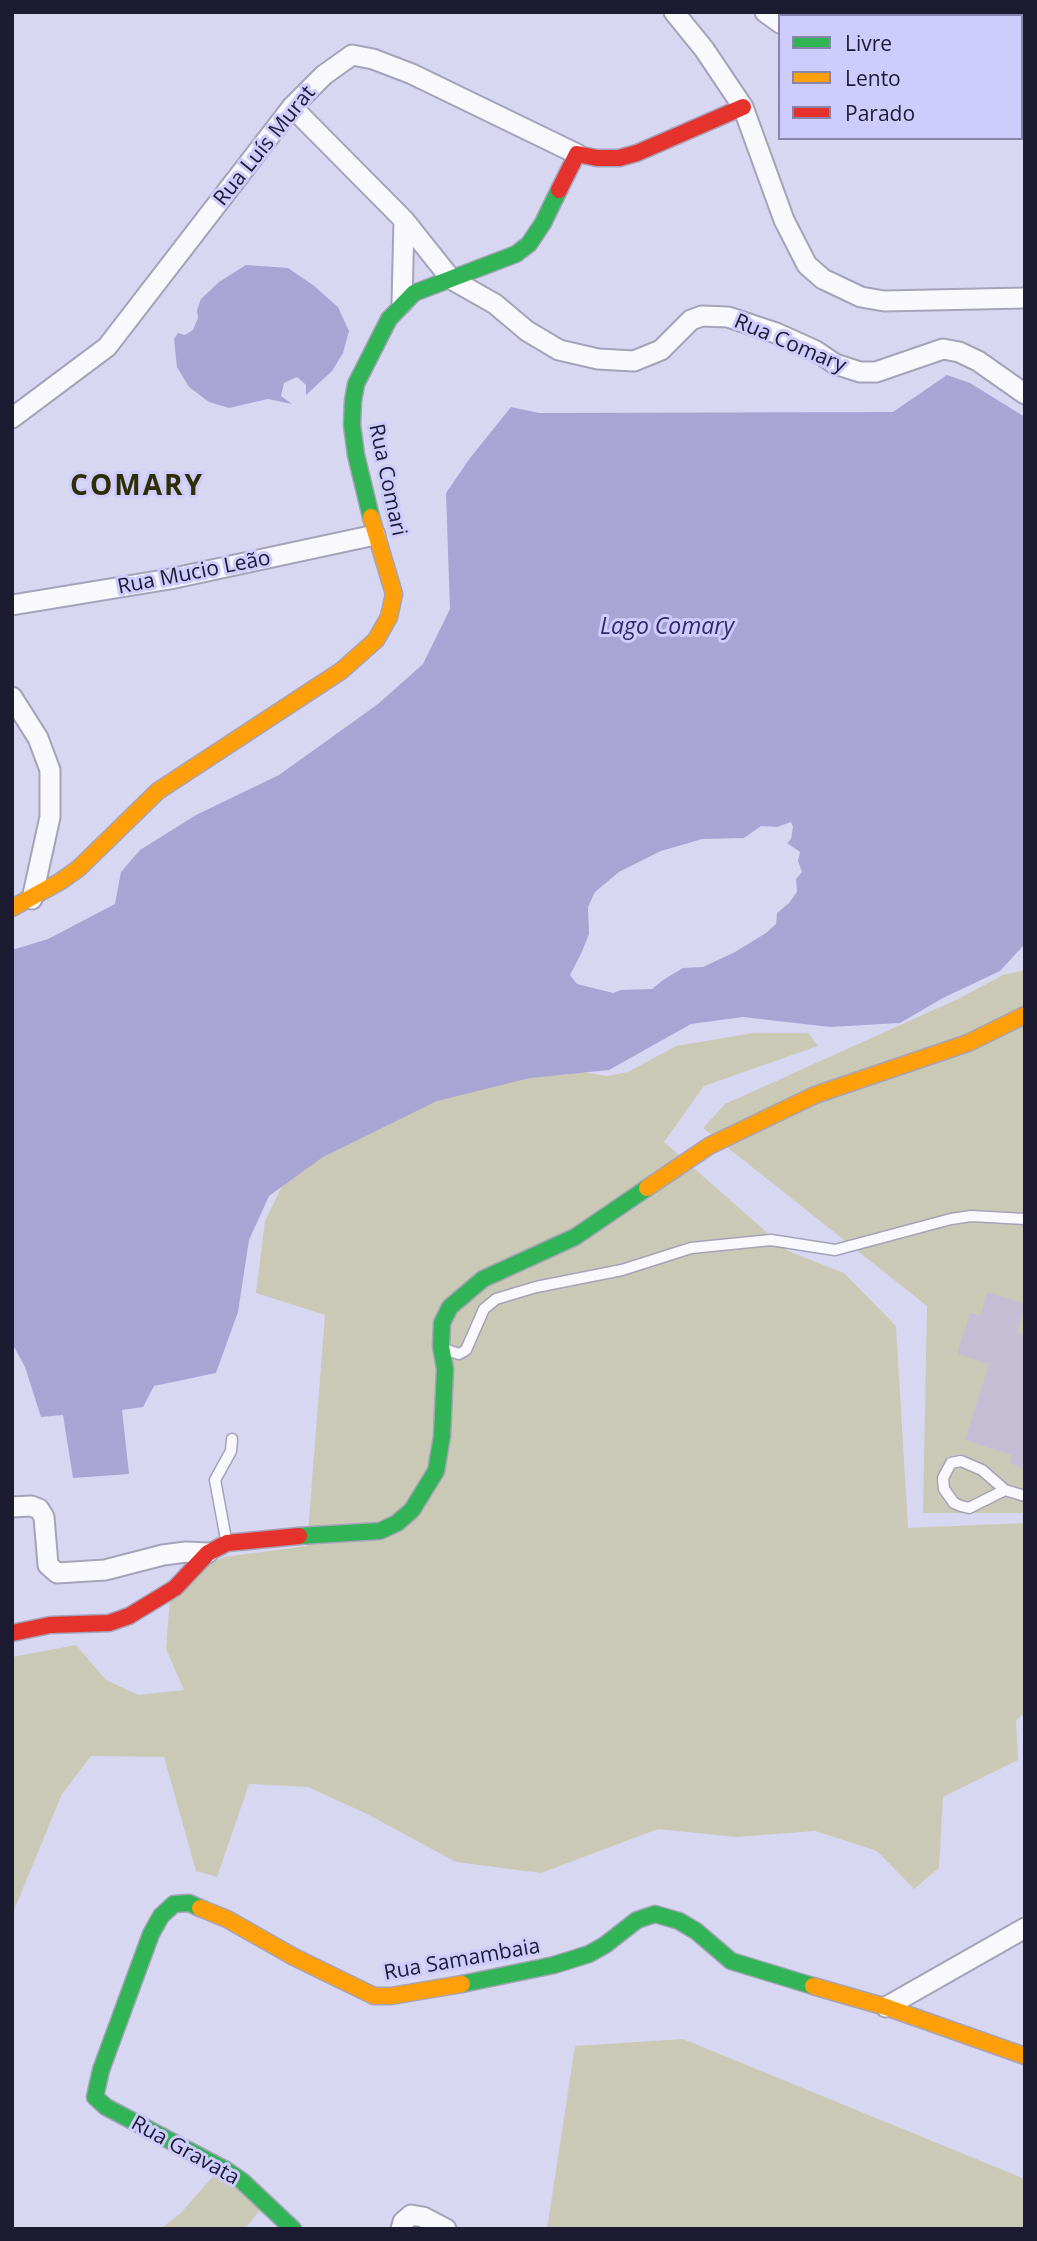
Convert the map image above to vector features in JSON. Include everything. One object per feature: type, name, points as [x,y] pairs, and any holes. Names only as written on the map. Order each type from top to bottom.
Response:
[{"type":"street","points":[[674,12],[704,49],[743,107],[784,220],[807,265],[823,279],[860,297],[884,302],[1025,298]]},
{"type":"street","name":"Rua Luís Murat","points":[[12,418],[107,346],[292,107],[324,75],[352,55],[359,55],[412,74],[577,153]]},
{"type":"street","points":[[292,107],[404,220],[451,279]]},
{"type":"street","points":[[577,153],[597,158],[619,158],[637,153],[743,107]]},
{"type":"street","name":"Rua Comari","points":[[12,908],[32,899],[79,868],[158,791],[341,671],[376,640],[389,617],[394,594],[375,535],[356,454],[352,425],[356,384],[389,319],[414,293],[516,254],[529,244],[543,223],[577,153]]},
{"type":"street","points":[[402,303],[404,220]]},
{"type":"street","name":"Rua Comary","points":[[451,279],[495,304],[542,342],[574,355],[634,361],[660,350],[691,320],[702,316],[720,316],[776,333],[816,351],[835,365],[860,372],[876,372],[943,349],[959,352],[978,361],[1025,394]]},
{"type":"street","name":"Rua Mucio Leão","points":[[12,605],[170,579],[375,535]]},
{"type":"street","points":[[12,697],[38,738],[50,770],[50,817],[32,899]]},
{"type":"street","points":[[12,1633],[50,1625],[109,1623],[129,1616],[175,1588],[208,1553],[227,1544],[247,1539],[380,1531],[397,1523],[412,1510],[436,1471],[442,1436],[445,1369],[441,1346],[442,1323],[450,1307],[468,1290],[483,1279],[575,1237],[709,1146],[816,1094],[968,1043],[1025,1015]]},
{"type":"street","points":[[12,1507],[31,1506],[39,1509],[44,1517],[48,1565],[57,1573],[105,1570],[163,1555],[208,1553]]},
{"type":"street","name":"Rua Samambaia","points":[[101,2070],[151,1934],[161,1916],[174,1904],[189,1903],[227,1919],[315,1968],[374,1996],[426,1991],[554,1965],[589,1954],[637,1920],[654,1914],[687,1926],[732,1961],[886,2007]]},
{"type":"street","points":[[886,2007],[1025,1928]]},
{"type":"street","points":[[886,2007],[1025,2056]]},
{"type":"street","name":"Rua Gravata","points":[[101,2070],[95,2097],[106,2107],[226,2170],[242,2181],[293,2229]]},
{"type":"street","points":[[401,2229],[411,2216],[423,2217],[446,2229]]},
{"type":"lane","points":[[441,1346],[459,1354],[466,1350],[484,1309],[496,1299],[536,1287],[622,1270],[691,1248],[771,1240],[835,1250],[951,1219],[971,1216],[1025,1219]]},
{"type":"lane","points":[[227,1544],[215,1480],[230,1451],[232,1438]]},
{"type":"lane","points":[[1005,1490],[969,1508],[954,1503],[944,1489],[943,1478],[951,1463],[961,1461],[982,1471],[1005,1490],[1025,1496]]},
{"type":"green space","points":[[1025,970],[1025,1513],[923,1513],[927,1306],[703,1128],[725,1104],[958,999],[1003,975]]},
{"type":"green space","points":[[753,1033],[808,1033],[818,1046],[704,1086],[664,1142],[788,1251],[844,1273],[896,1326],[908,1528],[1025,1523],[1025,1712],[1016,1721],[1018,1760],[943,1797],[939,1868],[914,1889],[877,1851],[815,1831],[736,1837],[658,1829],[541,1873],[456,1862],[367,1814],[308,1787],[249,1784],[217,1877],[196,1871],[164,1757],[91,1756],[62,1794],[12,1915],[12,1657],[76,1645],[106,1680],[138,1695],[184,1690],[166,1649],[171,1585],[224,1557],[307,1546],[325,1315],[256,1293],[265,1221],[284,1182],[330,1143],[445,1085],[535,1064],[607,1076],[628,1072],[676,1046]]},
{"type":"green space","points":[[683,2039],[1025,2179],[1025,2229],[547,2229],[575,2046]]},
{"type":"green space","points":[[216,2173],[262,2207],[245,2229],[160,2229],[180,2214]]},
{"type":"water","points":[[246,265],[288,268],[338,307],[349,331],[343,353],[332,371],[306,395],[306,385],[297,377],[284,383],[281,396],[292,404],[268,399],[229,408],[209,402],[189,387],[177,367],[174,339],[178,333],[185,335],[193,330],[201,299],[219,282]]},
{"type":"water","name":"Lago Comary","points":[[947,375],[970,383],[1025,417],[1025,943],[1022,947],[1000,971],[943,998],[900,1023],[830,1027],[743,1017],[691,1024],[609,1070],[530,1078],[437,1101],[323,1157],[269,1196],[249,1240],[238,1312],[216,1373],[154,1386],[143,1407],[122,1410],[129,1474],[73,1478],[63,1415],[41,1417],[25,1367],[12,1343],[12,950],[48,939],[115,904],[121,872],[140,850],[196,815],[279,775],[378,704],[423,664],[450,609],[446,493],[511,407],[539,413],[893,412]],"holes":[[[791,822],[791,839],[787,843],[800,852],[798,861],[802,872],[796,879],[797,892],[777,913],[776,924],[766,933],[703,967],[683,968],[652,989],[621,990],[613,993],[577,984],[570,975],[589,934],[588,907],[595,892],[619,872],[661,851],[702,839],[744,838],[761,826],[777,827]]]},
{"type":"building","points":[[987,1292],[1025,1304],[1017,1332],[1025,1335],[1025,1469],[1009,1463],[1012,1455],[965,1440],[989,1364],[957,1354],[970,1313],[980,1316]]},
{"type":"traffic: fast","points":[[371,517],[356,455],[352,425],[353,401],[356,384],[389,319],[414,293],[516,254],[529,244],[559,190]]},
{"type":"traffic: fast","points":[[299,1536],[380,1531],[397,1523],[412,1510],[436,1471],[442,1436],[445,1369],[441,1346],[442,1323],[450,1307],[483,1279],[575,1237],[647,1188]]},
{"type":"traffic: fast","points":[[200,1908],[189,1903],[174,1904],[161,1916],[151,1934],[101,2070],[95,2097],[106,2107],[226,2170],[242,2181],[293,2229]]},
{"type":"traffic: fast","points":[[462,1984],[554,1965],[589,1954],[637,1920],[655,1914],[679,1921],[696,1931],[731,1961],[813,1986]]},
{"type":"traffic: slow","points":[[12,908],[79,868],[158,791],[341,671],[376,640],[389,617],[394,594],[371,517]]},
{"type":"traffic: slow","points":[[647,1188],[709,1146],[815,1095],[968,1043],[1025,1015]]},
{"type":"traffic: slow","points":[[200,1908],[227,1919],[294,1957],[374,1996],[391,1996],[462,1984]]},
{"type":"traffic: slow","points":[[813,1986],[886,2007],[1025,2056]]},
{"type":"traffic: jam","points":[[559,190],[577,154],[619,158],[637,153],[743,107]]},
{"type":"traffic: jam","points":[[12,1633],[50,1625],[109,1623],[129,1616],[175,1588],[208,1553],[227,1543],[299,1536]]},
{"type":"district","name":"COMARY","points":[[137,487]]}]
